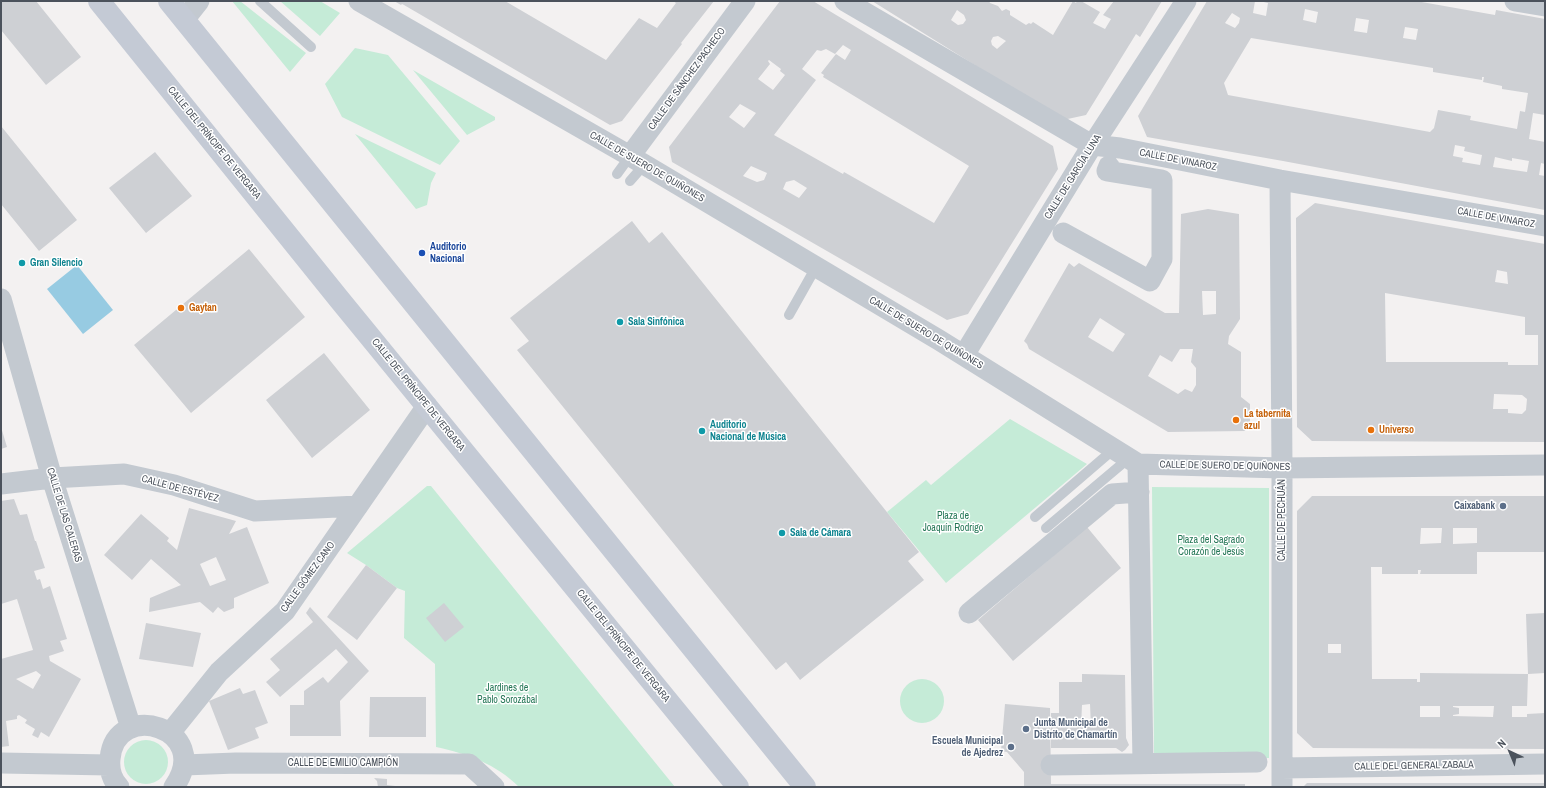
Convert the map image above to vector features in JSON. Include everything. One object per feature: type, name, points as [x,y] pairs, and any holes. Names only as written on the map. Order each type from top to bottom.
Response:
[{"type":"main road","name":"CALLE DEL PRÍNCIPE DE VERGARA","points":[[100,1],[427,406],[738,787]]},
{"type":"main road","points":[[169,1],[805,787]]},
{"type":"street","points":[[184,20],[199,1]]},
{"type":"street","name":"CALLE DE SUERO DE QUIÑONES","points":[[359,1],[637,161],[816,267],[964,355],[1127,457],[1282,468],[1545,465]]},
{"type":"street","name":"CALLE DE SÁNCHEZ PACHECO","points":[[637,161],[744,1]]},
{"type":"street","name":"CALLE DE VINAROZ","points":[[845,1],[1092,145],[1120,148],[1280,180],[1545,226]]},
{"type":"street","name":"CALLE DE GARCÍA LUNA","points":[[964,355],[1092,145],[1186,1]]},
{"type":"street","points":[[1515,1],[1545,6]]},
{"type":"street","points":[[1063,234],[1150,281],[1162,259],[1162,180],[1107,171],[1109,166]]},
{"type":"street","name":"CALLE DE PECHUÁN","points":[[1280,180],[1282,778]]},
{"type":"street","name":"CALLE DE LAS CALERAS","points":[[1,299],[52,478],[131,728]]},
{"type":"street","name":"CALLE GÓMEZ CANO","points":[[170,733],[219,672],[285,611],[427,406]]},
{"type":"street","points":[[1127,457],[1139,492],[1144,763]]},
{"type":"street","name":"CALLE DE ESTÉVEZ","points":[[1,484],[52,478],[124,474],[174,485],[255,511],[358,506]]},
{"type":"street","points":[[969,613],[1112,494],[1139,492]]},
{"type":"street","points":[[119,787],[112,775],[109,765],[110,753],[121,734],[140,725],[151,725],[161,728],[170,733],[178,742],[183,753],[182,780]]},
{"type":"street","points":[[1051,765],[1257,762]]},
{"type":"street","points":[[1,763],[109,765]]},
{"type":"street","name":"CALLE DE EMILIO CAMPIÓN","points":[[182,780],[236,763],[468,764],[494,787]]},
{"type":"street","name":"CALLE DEL GENERAL ZABALA","points":[[1282,778],[1545,764]]},
{"type":"lane","points":[[260,1],[311,47]]},
{"type":"lane","points":[[617,174],[637,161]]},
{"type":"lane","points":[[630,181],[637,161]]},
{"type":"lane","points":[[789,315],[816,267]]},
{"type":"lane","points":[[1035,517],[1127,457]]},
{"type":"lane","points":[[1046,528],[1127,457]]},
{"type":"green space","points":[[232,1],[240,1],[306,53],[290,72]]},
{"type":"green space","points":[[280,1],[320,1],[340,13],[320,36]]},
{"type":"green space","points":[[355,48],[388,55],[460,141],[440,165],[342,117],[325,84]]},
{"type":"green space","points":[[413,70],[495,117],[495,120],[467,135]]},
{"type":"green space","points":[[355,134],[436,173],[431,183],[427,205],[416,209]]},
{"type":"green space","name":"Plaza de Joaquín Rodrigo","points":[[1010,419],[1087,464],[946,583],[887,512],[926,480],[931,485]]},
{"type":"green space","name":"Jardines de Pablo Sorozábal","points":[[427,486],[431,486],[675,787],[519,787],[501,772],[481,761],[436,747],[435,664],[404,638],[405,591],[397,588],[347,553]]},
{"type":"green space","name":"Plaza del Sagrado Corazón de Jesús","points":[[1152,487],[1269,488],[1269,758],[1154,756]]},
{"type":"green space","points":[[918,679],[926,679],[931,680],[938,685],[943,692],[943,710],[938,717],[931,722],[918,723],[910,720],[903,713],[900,705],[900,697],[903,689],[910,682]]},
{"type":"green space","points":[[146,740],[158,744],[164,750],[168,762],[164,774],[158,780],[146,784],[134,780],[128,774],[124,762],[128,750],[134,744]]},
{"type":"water","points":[[77,265],[113,310],[83,334],[47,289]]},
{"type":"building","points":[[1,1],[36,1],[81,57],[46,85],[1,30]]},
{"type":"building","points":[[394,1],[505,1],[606,60],[639,18],[657,28],[676,3],[673,1],[714,1],[622,121],[610,125],[404,5]]},
{"type":"building","points":[[780,1],[813,1],[1053,146],[1058,169],[968,314],[947,320],[672,162],[669,147]],"holes":[[[843,45],[851,50],[845,60],[836,54],[821,73],[824,75],[823,77],[969,166],[934,223],[844,172],[843,174],[774,135],[816,80],[802,69],[817,50],[821,51],[826,49],[835,54]],[[769,60],[781,69],[780,71],[785,75],[773,90],[758,79],[770,64],[768,61]],[[740,104],[756,113],[744,128],[729,117]],[[751,166],[767,173],[764,180],[757,182],[743,176]],[[794,180],[807,188],[799,198],[783,189],[786,182]]]},
{"type":"building","points":[[872,1],[989,1],[990,3],[998,6],[1002,11],[1006,9],[1010,11],[1010,15],[1026,25],[1033,22],[1053,35],[1073,1],[1076,3],[1077,1],[1081,1],[1100,12],[1093,23],[1105,29],[1111,19],[1103,15],[1114,1],[1162,1],[1140,37],[1136,34],[1086,115],[1063,120]],"holes":[[[957,10],[964,15],[966,20],[963,24],[958,25],[951,20]],[[998,36],[1006,41],[997,49],[992,45],[991,41],[993,37]]]},
{"type":"building","points":[[1207,1],[1255,1],[1253,13],[1266,16],[1268,3],[1259,1],[1416,1],[1495,15],[1496,10],[1545,19],[1545,115],[1533,113],[1529,139],[1545,142],[1545,164],[1541,163],[1539,175],[1545,176],[1545,210],[1147,137],[1138,116]],"holes":[[[1305,9],[1318,12],[1316,23],[1303,20]],[[1232,13],[1240,18],[1239,23],[1235,28],[1225,23]],[[1356,18],[1369,20],[1367,33],[1354,31]],[[1405,27],[1418,29],[1416,40],[1403,38]],[[1251,38],[1433,68],[1433,72],[1482,80],[1482,77],[1484,77],[1483,82],[1502,86],[1502,89],[1528,93],[1525,112],[1520,111],[1517,129],[1470,120],[1471,116],[1438,110],[1434,128],[1430,132],[1228,95],[1224,83]],[[1455,145],[1465,147],[1464,151],[1482,155],[1480,165],[1462,162],[1463,158],[1453,156]],[[1495,157],[1512,161],[1512,158],[1529,161],[1527,172],[1493,167]]]},
{"type":"building","points":[[1,126],[77,220],[39,251],[1,204]]},
{"type":"building","points":[[155,152],[192,196],[146,233],[109,188]]},
{"type":"building","points":[[1315,203],[1545,244],[1545,442],[1312,441],[1297,427],[1296,218]],"holes":[[[1497,270],[1507,272],[1508,284],[1495,282]],[[1385,293],[1525,317],[1525,335],[1538,335],[1538,365],[1508,365],[1508,362],[1386,362]],[[1494,394],[1522,395],[1527,399],[1526,410],[1522,414],[1508,413],[1508,409],[1493,409]]]},
{"type":"building","points":[[1208,209],[1239,214],[1240,319],[1229,336],[1228,344],[1241,352],[1241,397],[1250,404],[1250,421],[1245,431],[1168,432],[1029,349],[1024,341],[1069,263],[1074,267],[1079,263],[1165,313],[1179,313],[1181,214]],"holes":[[[1202,291],[1216,291],[1216,314],[1203,315]],[[1100,318],[1125,334],[1113,352],[1088,337]],[[1180,349],[1193,349],[1191,362],[1196,368],[1196,385],[1192,392],[1185,389],[1178,394],[1148,376],[1160,355],[1172,362]]]},
{"type":"building","name":"Auditorio Nacional de Música","points":[[632,221],[649,243],[662,232],[919,552],[908,561],[924,580],[800,680],[786,662],[776,670],[517,350],[529,341],[510,318]]},
{"type":"building","points":[[249,249],[305,317],[191,413],[134,345]]},
{"type":"building","points":[[324,353],[370,410],[312,458],[266,400]]},
{"type":"building","points":[[1,427],[7,447],[1,449]]},
{"type":"building","points":[[1312,496],[1545,496],[1545,552],[1477,552],[1477,574],[1420,574],[1421,570],[1418,570],[1418,574],[1382,574],[1382,567],[1371,567],[1372,679],[1417,679],[1417,682],[1420,682],[1420,673],[1528,674],[1527,706],[1512,706],[1512,717],[1527,717],[1527,714],[1545,713],[1545,749],[1313,748],[1297,733],[1297,511]],"holes":[[[1421,528],[1442,528],[1441,543],[1420,544]],[[1453,528],[1477,528],[1477,543],[1453,544]],[[1328,644],[1341,644],[1341,653],[1328,653]],[[1420,706],[1440,706],[1440,717],[1420,717]],[[1453,706],[1494,706],[1493,717],[1453,716],[1459,714],[1459,708]]]},
{"type":"building","points":[[14,499],[20,515],[27,514],[45,568],[34,571],[37,580],[40,579],[43,589],[50,586],[67,639],[60,641],[64,651],[49,656],[50,661],[81,679],[49,737],[41,732],[38,738],[32,735],[35,729],[25,723],[27,720],[19,715],[17,716],[17,719],[6,721],[9,746],[1,747],[1,659],[33,650],[17,599],[1,604],[1,501]],"holes":[[[36,671],[41,675],[33,689],[16,679]]]},
{"type":"building","points":[[189,508],[236,521],[229,534],[247,527],[269,583],[234,598],[234,608],[224,612],[218,607],[213,613],[200,602],[149,612],[150,598],[181,585],[151,559],[132,580],[104,555],[141,514],[169,538],[167,541],[177,550]],"holes":[[[216,557],[226,580],[210,586],[200,564]]]},
{"type":"building","points":[[1087,527],[1121,568],[1013,661],[978,620]]},
{"type":"building","points":[[366,565],[397,588],[357,640],[327,617]]},
{"type":"building","points":[[444,603],[464,627],[445,642],[426,618]]},
{"type":"building","points":[[310,607],[369,671],[340,701],[341,736],[290,736],[290,705],[304,705],[304,691],[323,677],[328,683],[348,662],[336,649],[280,697],[266,682],[280,670],[270,659],[313,622],[306,613]]},
{"type":"building","points":[[1545,613],[1545,673],[1528,674],[1526,614]]},
{"type":"building","points":[[146,623],[201,633],[193,667],[139,659]]},
{"type":"building","points":[[1082,674],[1125,675],[1126,738],[1129,745],[1122,752],[1116,748],[1051,748],[1051,713],[1059,713],[1059,682],[1082,682]],"holes":[[[1090,704],[1091,727],[1081,727],[1082,705]]]},
{"type":"building","points":[[240,688],[243,694],[255,690],[268,723],[255,728],[259,738],[228,750],[209,701]]},
{"type":"building","points":[[370,697],[426,697],[426,737],[369,737]]},
{"type":"building","name":"Junta Municipal de Distrito de Chamartín","points":[[1005,704],[1050,708],[1051,784],[1245,784],[1245,787],[1024,787],[1024,772],[1007,752],[1001,751]]},
{"type":"building","points":[[374,778],[387,779],[387,785],[395,787],[378,787],[377,781]]},
{"type":"building","points":[[1307,783],[1545,783],[1545,787],[1303,787]]},
{"type":"place","name":"Auditorio Nacional","points":[[422,253]]},
{"type":"place","name":"Gran Silencio","points":[[22,263]]},
{"type":"place","name":"Gaytan","points":[[181,308]]},
{"type":"place","name":"Sala Sinfónica","points":[[620,322]]},
{"type":"place","name":"La tabernita azul","points":[[1236,420]]},
{"type":"place","name":"Universo","points":[[1371,430]]},
{"type":"place","name":"Auditorio Nacional de Música","points":[[702,431]]},
{"type":"place","name":"Caixabank","points":[[1503,506]]},
{"type":"place","name":"Sala de Cámara","points":[[782,533]]},
{"type":"place","name":"Junta Municipal de Distrito de Chamartín","points":[[1026,729]]},
{"type":"place","name":"Escuela Municipal de Ajedrez","points":[[1011,747]]}]
